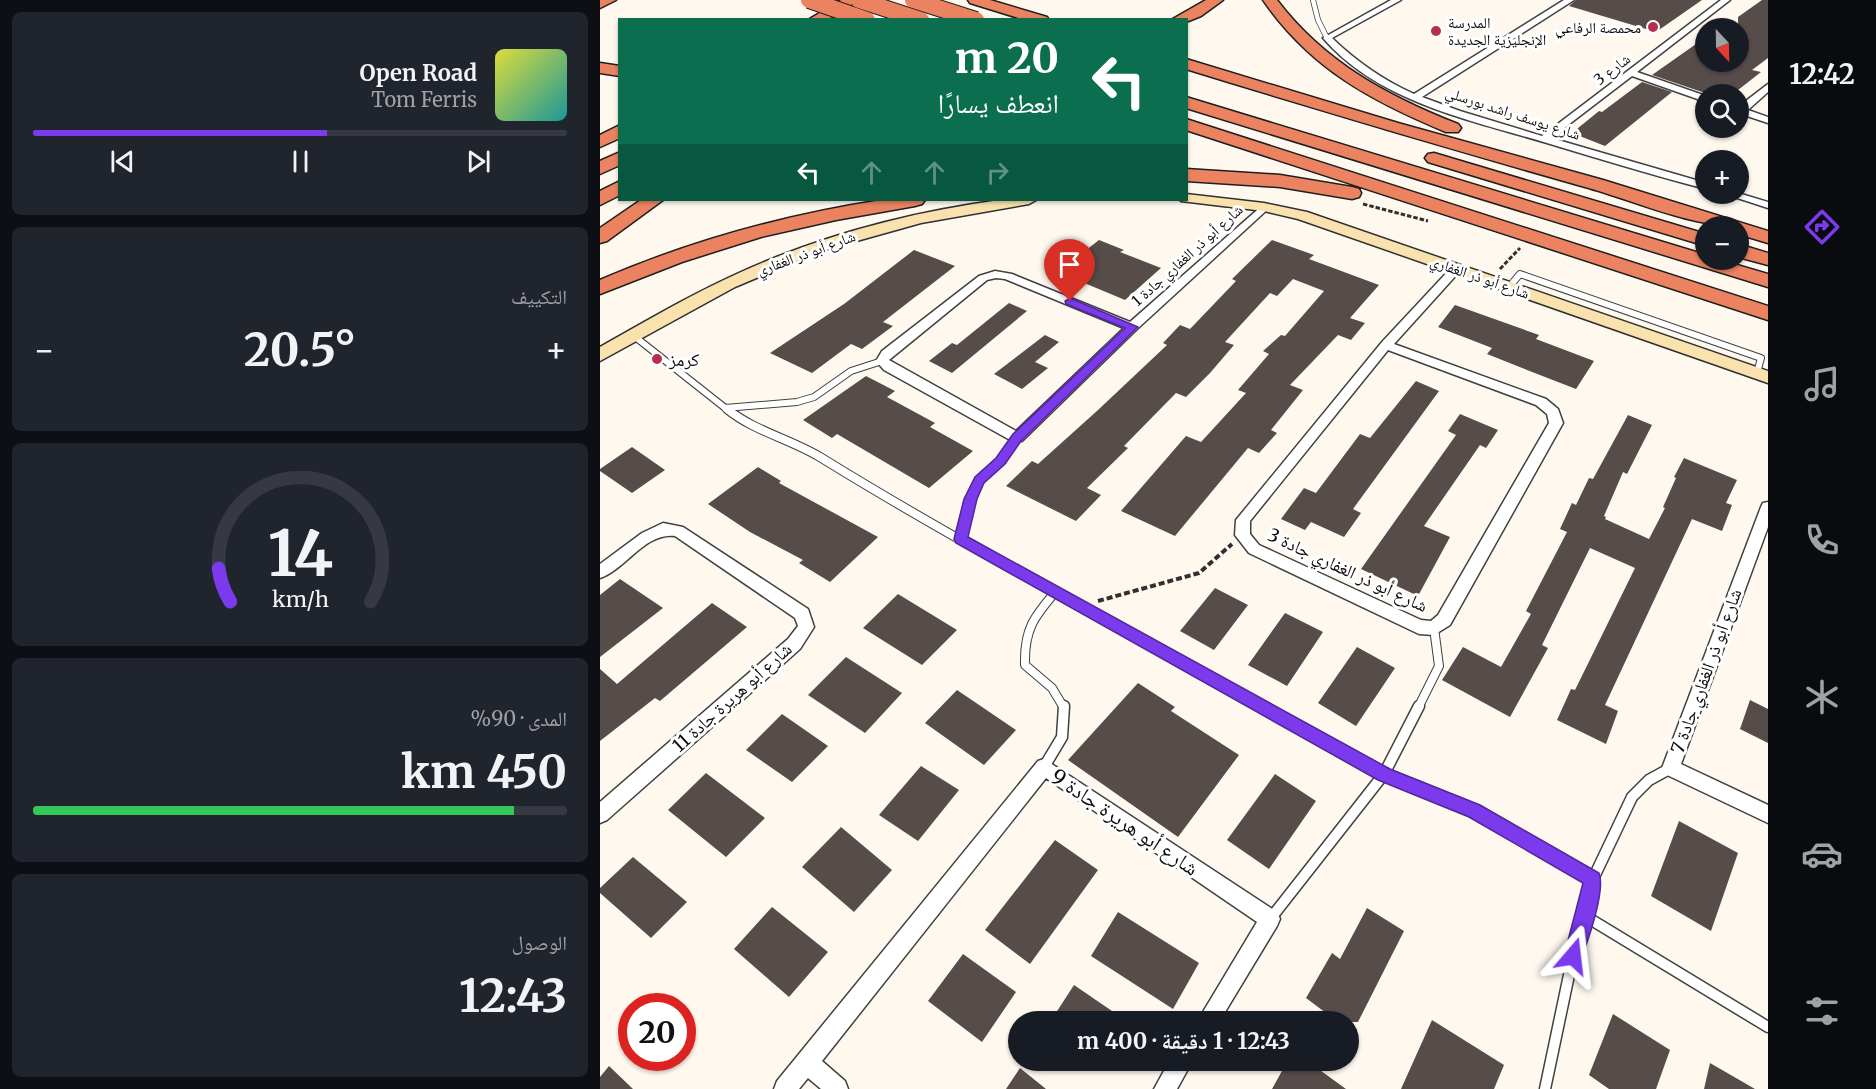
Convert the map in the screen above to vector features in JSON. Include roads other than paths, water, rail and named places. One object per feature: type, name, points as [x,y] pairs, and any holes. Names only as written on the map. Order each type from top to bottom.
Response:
[{"type":"highway","points":[[600,4],[609,0]]},
{"type":"highway","points":[[809,0],[861,18]]},
{"type":"highway","points":[[818,18],[852,0]]},
{"type":"highway","points":[[859,0],[915,18]]},
{"type":"highway","points":[[855,18],[887,0]]},
{"type":"highway","points":[[913,0],[970,18]]},
{"type":"highway","points":[[892,18],[923,0]]},
{"type":"highway","points":[[936,18],[967,0]]},
{"type":"highway","points":[[975,0],[1035,18]]},
{"type":"highway","points":[[1183,18],[1216,0]]},
{"type":"highway","points":[[1270,0],[1296,33],[1313,50],[1335,69],[1372,93],[1421,116],[1596,184]]},
{"type":"highway","points":[[1188,65],[1392,127],[1701,216]]},
{"type":"highway","points":[[600,68],[618,71]]},
{"type":"highway","points":[[1188,80],[1392,127]]},
{"type":"highway","points":[[1188,81],[1695,237]]},
{"type":"highway","points":[[1188,103],[1768,281]]},
{"type":"highway","points":[[1188,125],[1768,313]]},
{"type":"highway","points":[[600,142],[618,131]]},
{"type":"highway","points":[[600,169],[618,158]]},
{"type":"highway","points":[[1188,175],[1268,179],[1338,190],[1604,260]]},
{"type":"highway","points":[[600,199],[618,187]]},
{"type":"highway","points":[[600,237],[652,201]]},
{"type":"highway","points":[[600,288],[678,256],[724,243],[832,215],[909,201]]},
{"type":"highway","points":[[1749,231],[1768,237]]},
{"type":"highway","points":[[1749,253],[1768,259]]},
{"type":"street","points":[[1327,38],[1397,0]]},
{"type":"street","points":[[1417,96],[1570,0]]},
{"type":"street","name":"شارع 3","points":[[1544,139],[1726,0]]},
{"type":"street","name":"شارع يوسف راشد بورسلي","points":[[1327,38],[1363,70],[1386,83],[1462,115],[1695,183]]},
{"type":"street","points":[[1629,72],[1695,95]]},
{"type":"street","points":[[1749,103],[1768,87]]},
{"type":"street","points":[[1749,113],[1768,120]]},
{"type":"street","name":"شارع أبو ذر الغفاري","points":[[1188,198],[1264,207],[1302,215],[1762,375]]},
{"type":"street","points":[[1749,200],[1768,205]]},
{"type":"street","name":"شارع أبو ذر الغفاري","points":[[600,355],[700,298],[748,274],[806,251],[864,232],[922,217],[1023,201]]},
{"type":"street","name":"شارع أبو ذر الغفاري جادة 1","points":[[1017,438],[1132,327],[1264,207]]},
{"type":"street","name":"شارع أبو ذر الغفاري جادة 3","points":[[1386,345],[1541,402],[1553,412],[1556,423],[1444,620],[1434,628],[1419,627],[1254,549],[1242,536],[1243,520],[1386,345],[1456,268]]},
{"type":"street","name":"شارع أبو ذر الغفاري جادة 1","points":[[882,361],[886,354],[983,278],[995,274],[1008,276],[1132,327]]},
{"type":"street","points":[[882,361],[888,367],[1017,438]]},
{"type":"street","name":"شارع أبو ذر الغفاري جادة 7","points":[[1768,507],[1671,768],[1768,814]]},
{"type":"street","name":"شارع أبو هريرة جادة 11","points":[[600,572],[647,537],[663,529],[678,531],[802,614],[806,627],[794,644],[600,814]]},
{"type":"street","name":"شارع أبو هريرة جادة 9","points":[[785,1089],[1044,767],[1270,919]]},
{"type":"street","points":[[1214,1011],[1270,919]]},
{"type":"street","points":[[807,1062],[837,1089]]},
{"type":"street","points":[[1165,1089],[1176,1071]]},
{"type":"lane","points":[[1313,0],[1318,20],[1327,38]]},
{"type":"lane","points":[[634,336],[738,418],[799,444],[875,491],[1384,774],[1474,811],[1593,879]]},
{"type":"lane","points":[[725,408],[797,402],[814,397],[851,371],[882,361]]},
{"type":"lane","points":[[961,539],[970,499],[979,480],[1001,461],[1017,438]]},
{"type":"lane","points":[[1044,767],[1062,738],[1064,705],[1052,688],[1025,664],[1024,636],[1031,620],[1056,591]]},
{"type":"lane","points":[[1270,919],[1384,774],[1438,666],[1434,628]]},
{"type":"lane","points":[[1545,1089],[1573,956],[1593,879],[1632,797],[1649,780],[1671,768]]},
{"type":"lane","points":[[1585,916],[1768,1027]]},
{"type":"place","name":"محمصة الرفاعي","points":[[1653,27]]},
{"type":"place","name":"المدرسة الإنجليزية الجديدة","points":[[1436,31]]},
{"type":"place","name":"كرمز","points":[[657,359]]}]
